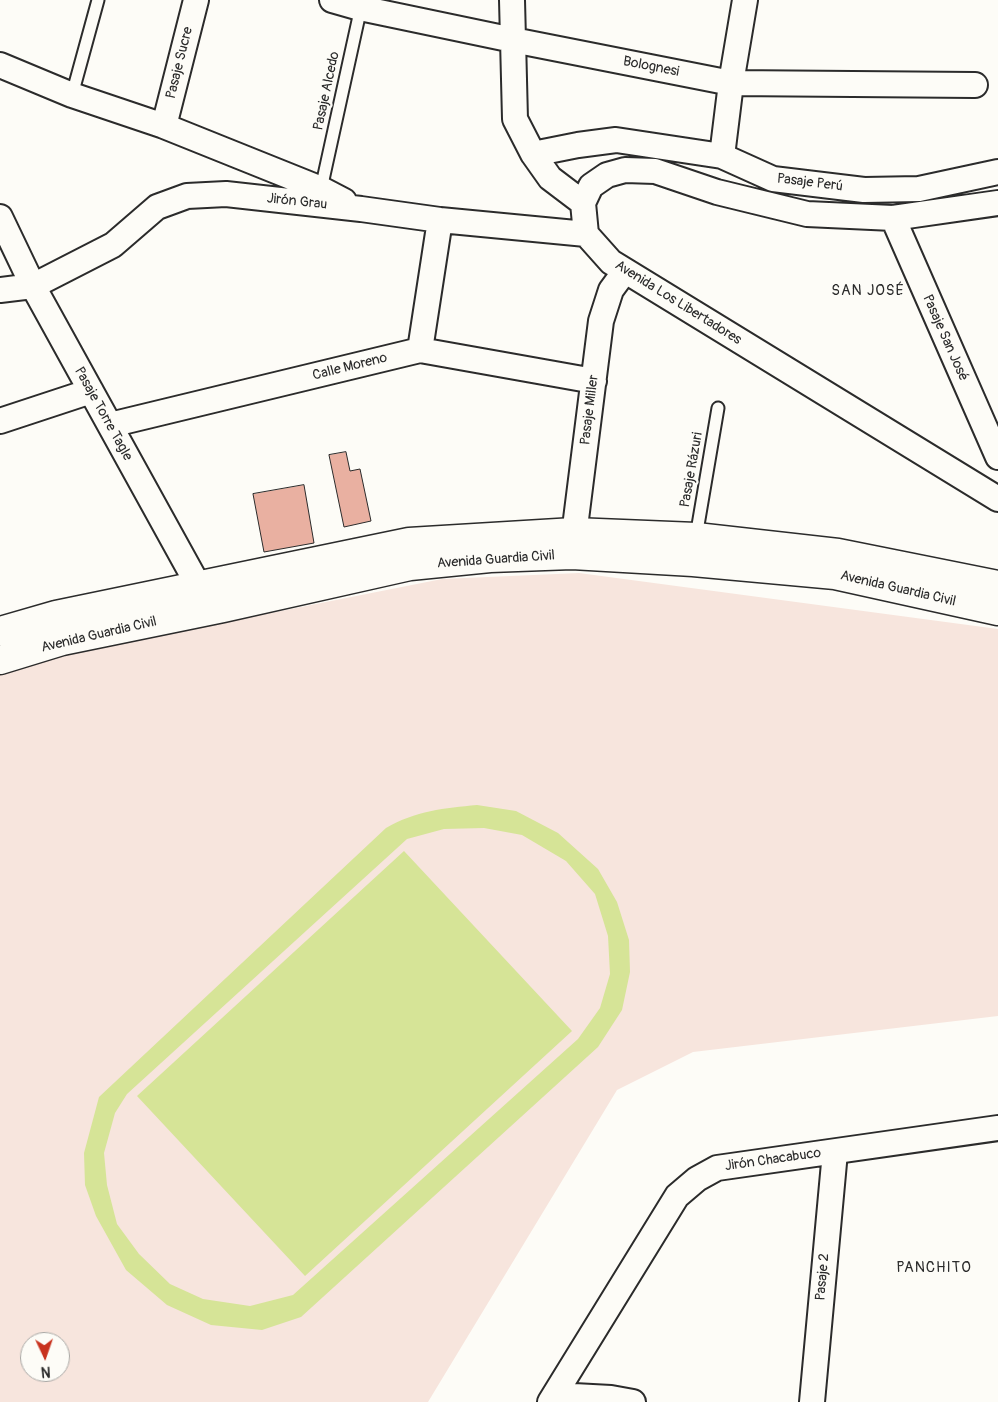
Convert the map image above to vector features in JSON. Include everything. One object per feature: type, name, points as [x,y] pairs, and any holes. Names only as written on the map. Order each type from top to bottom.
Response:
[{"type":"street","name":"Pasaje Sucre","points":[[164,126],[196,0]]},
{"type":"street","name":"Bolognesi","points":[[332,0],[361,4],[512,40],[731,83],[975,85]]},
{"type":"street","points":[[512,0],[516,119],[533,154],[550,178],[583,203]]},
{"type":"street","points":[[722,156],[731,83],[745,0]]},
{"type":"street","points":[[0,65],[72,94],[164,126],[321,189],[361,209]]},
{"type":"street","name":"Pasaje Perú","points":[[533,154],[616,140],[722,156],[773,179],[864,190],[919,189],[998,172]]},
{"type":"street","points":[[586,234],[583,203],[591,186],[607,176],[625,170],[655,171],[717,192],[807,214],[893,218],[998,203]]},
{"type":"street","name":"Jirón Grau","points":[[33,286],[113,244],[157,207],[187,196],[226,194],[440,220],[586,234]]},
{"type":"street","name":"Pasaje Torre Tagle","points":[[0,217],[33,286],[198,585],[205,612]]},
{"type":"street","name":"Pasaje San José","points":[[893,218],[998,457]]},
{"type":"street","points":[[420,350],[440,220]]},
{"type":"street","name":"Avenida Los Libertadores","points":[[586,234],[611,262],[624,271],[998,499]]},
{"type":"street","name":"Pasaje Miller","points":[[573,544],[601,321],[611,290],[624,271]]},
{"type":"street","points":[[0,290],[33,286]]},
{"type":"street","name":"Calle Moreno","points":[[110,425],[420,350],[594,381]]},
{"type":"street","points":[[0,421],[90,391]]},
{"type":"street","name":"Avenida Guardia Civil","points":[[0,631],[56,615],[409,542],[573,544],[696,537],[838,553],[998,585]]},
{"type":"street","name":"Avenida Guardia Civil","points":[[0,660],[62,641],[205,612],[410,566],[490,558],[573,544],[693,562],[835,575],[998,612]]},
{"type":"street","name":"Jirón Chacabuco","points":[[557,1392],[677,1196],[697,1179],[718,1168],[998,1128]]},
{"type":"street","name":"Pasaje 2","points":[[812,1402],[835,1152]]},
{"type":"street","points":[[557,1392],[633,1402]]},
{"type":"lane","points":[[72,94],[98,0]]},
{"type":"lane","name":"Pasaje Alcedo","points":[[321,189],[361,4]]},
{"type":"lane","name":"Pasaje Rázuri","points":[[696,537],[718,408]]},
{"type":"shaded area","points":[[579,573],[998,629],[998,1016],[693,1052],[617,1090],[428,1402],[0,1402],[0,673],[34,660],[442,579]]},
{"type":"green space","points":[[477,805],[516,811],[558,833],[598,869],[617,902],[629,940],[630,972],[622,1010],[598,1047],[301,1317],[262,1330],[211,1325],[167,1305],[126,1270],[96,1216],[85,1185],[84,1153],[99,1097],[386,828],[419,814]],"holes":[[[484,828],[522,835],[566,861],[595,894],[608,936],[610,974],[600,1008],[578,1039],[293,1295],[250,1306],[203,1299],[170,1284],[139,1254],[117,1224],[107,1185],[104,1153],[115,1113],[127,1094],[407,839],[444,829]]]},
{"type":"green space","points":[[404,851],[572,1031],[305,1276],[137,1096]]},
{"type":"building","points":[[346,452],[350,471],[360,469],[371,521],[344,527],[329,455]]},
{"type":"building","points":[[304,485],[314,543],[264,552],[253,494]]},
{"type":"district","name":"SAN JOSÉ","points":[[868,291]]},
{"type":"district","name":"PANCHITO","points":[[934,1268]]}]
